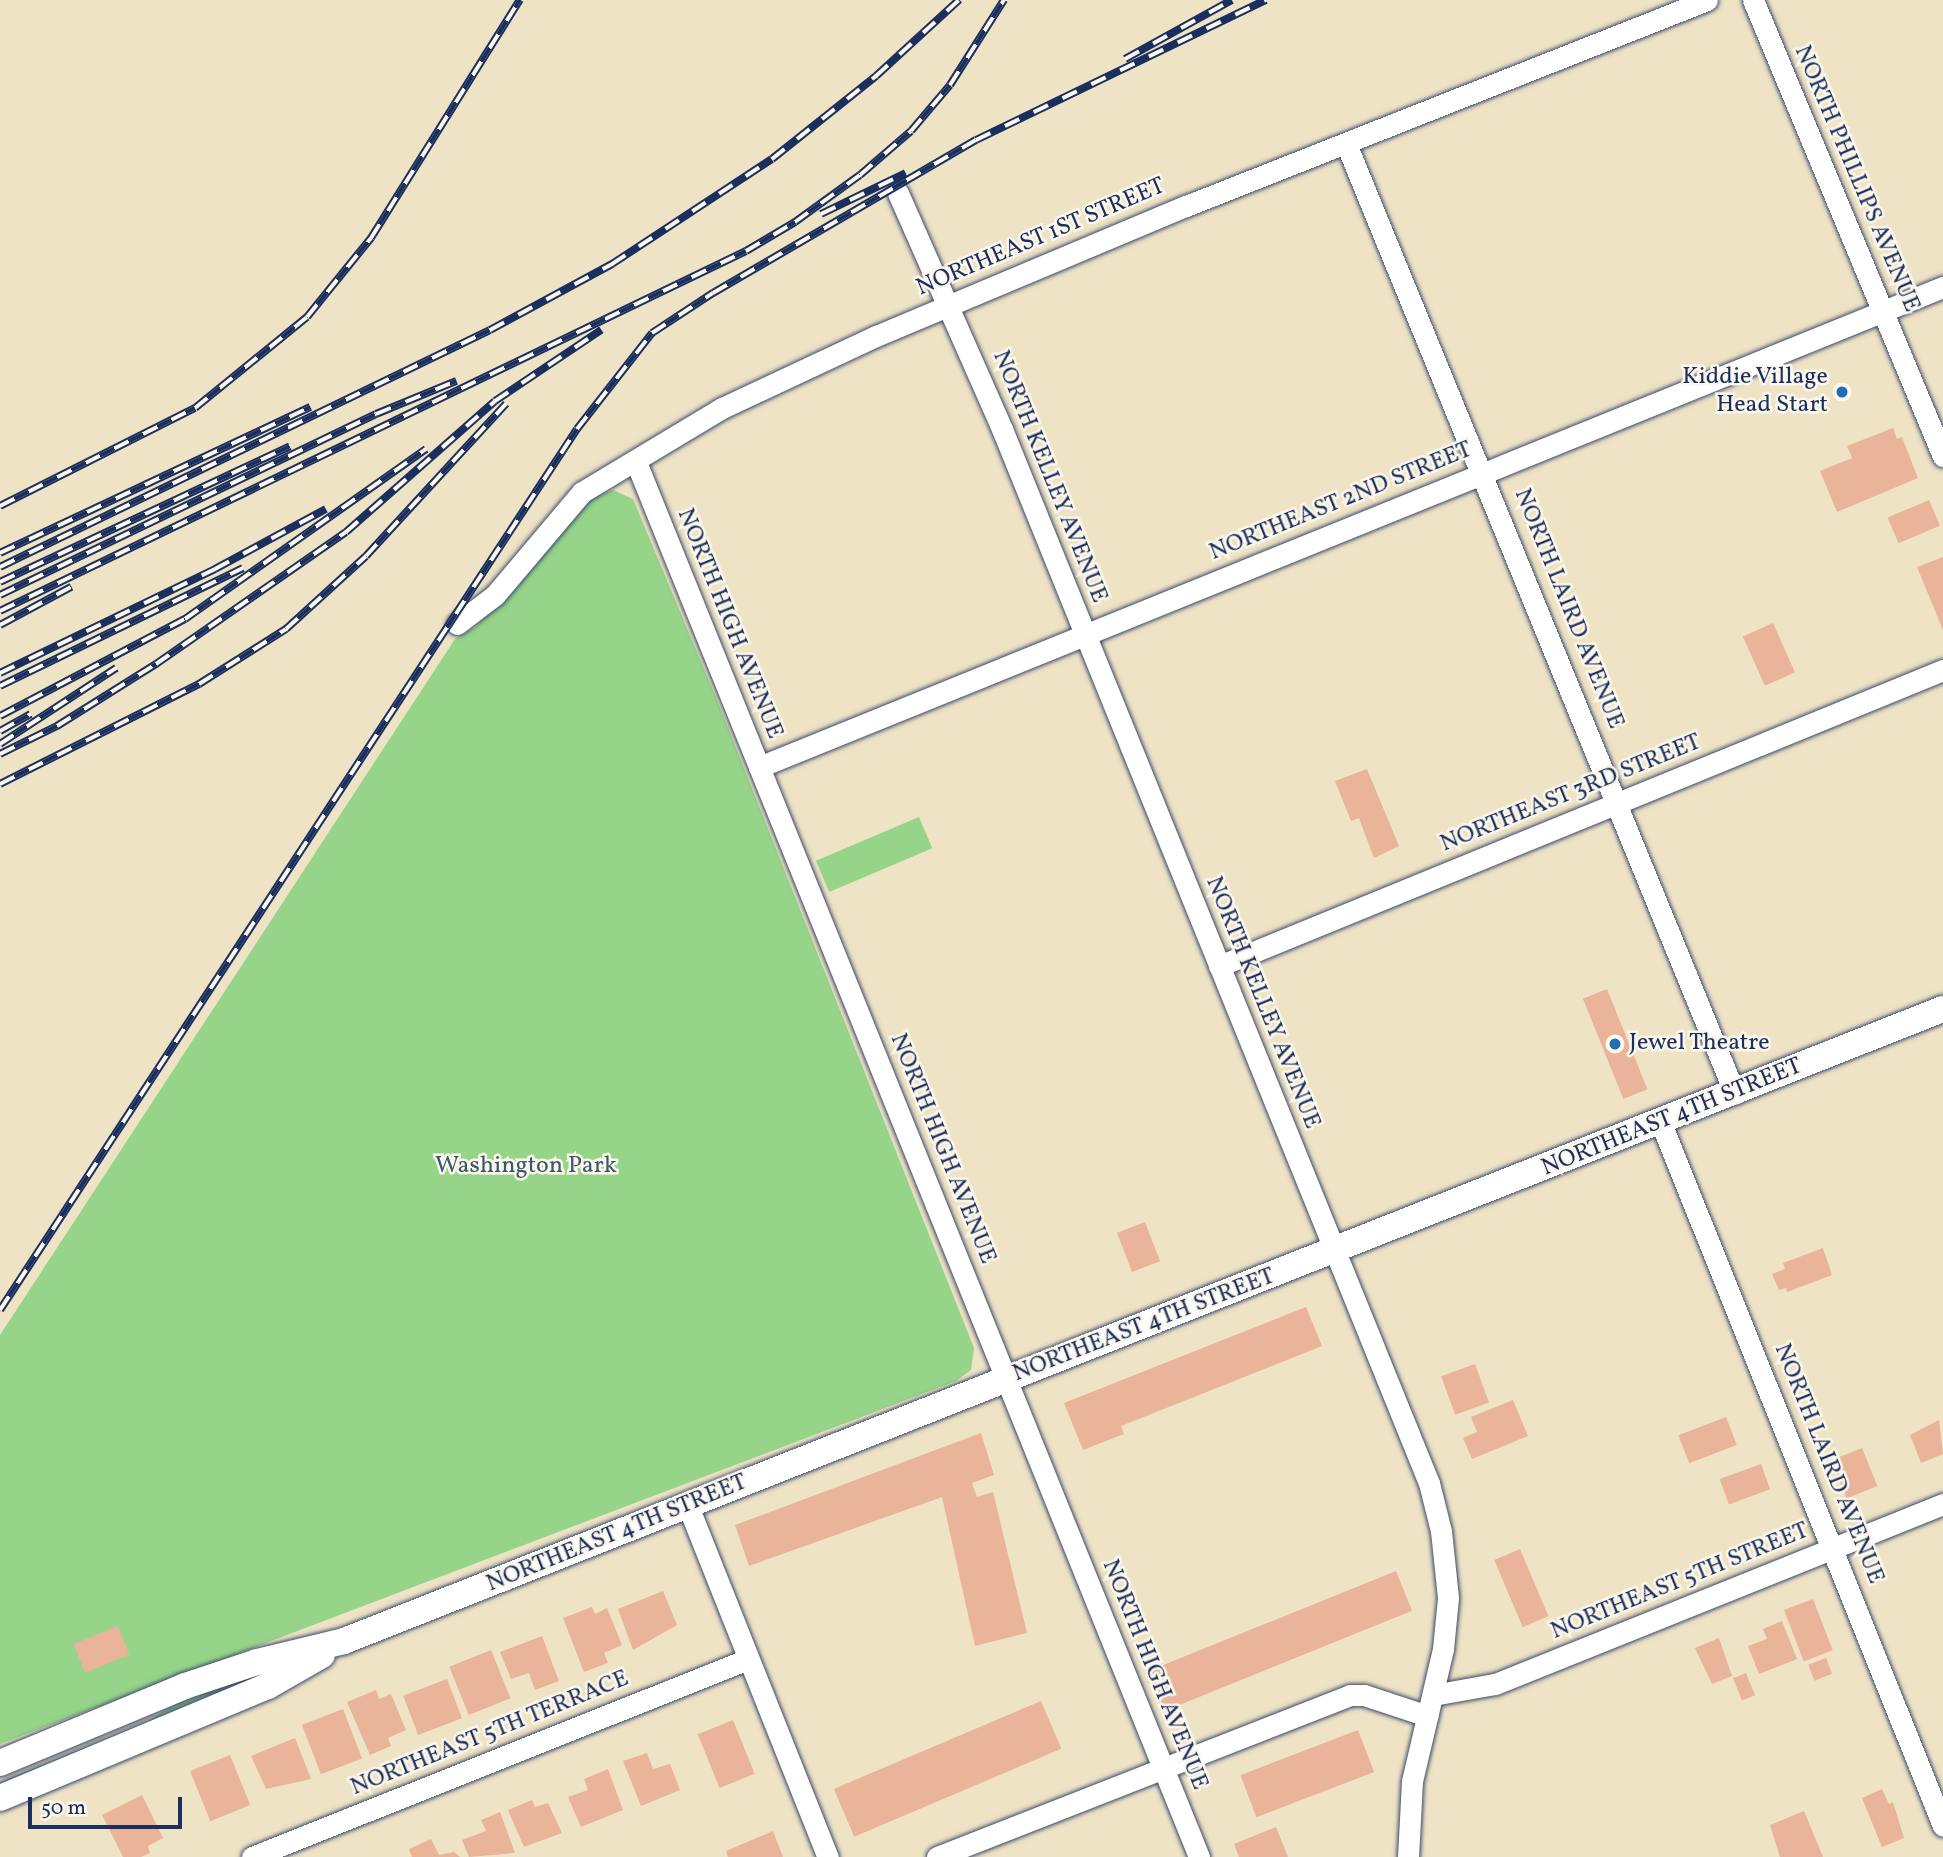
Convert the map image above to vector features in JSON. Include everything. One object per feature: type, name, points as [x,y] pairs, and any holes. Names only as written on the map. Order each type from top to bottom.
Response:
[{"type":"main road","name":"NORTHEAST 4TH STREET","points":[[0,1798],[256,1691],[344,1642],[1735,1094],[1943,1009]]},
{"type":"main road","name":"NORTHEAST 4TH STREET","points":[[0,1763],[185,1686],[257,1662],[344,1642]]},
{"type":"street","name":"NORTHEAST 1ST STREET","points":[[457,624],[495,595],[570,503],[722,408],[950,305],[1186,206],[1348,146],[1707,0]]},
{"type":"street","name":"NORTH PHILLIPS AVENUE","points":[[1753,0],[1943,456]]},
{"type":"street","name":"NORTH LAIRD AVENUE","points":[[1348,146],[1619,803],[1735,1094]]},
{"type":"street","name":"NORTH KELLEY AVENUE","points":[[898,193],[950,305],[1418,1450],[1441,1531],[1448,1598],[1430,1705],[1412,1781],[1408,1857]]},
{"type":"street","name":"NORTHEAST 2ND STREET","points":[[759,766],[1943,287]]},
{"type":"street","name":"NORTH HIGH AVENUE","points":[[636,462],[1199,1857]]},
{"type":"street","name":"NORTHEAST 3RD STREET","points":[[1219,966],[1943,670]]},
{"type":"street","name":"NORTH LAIRD AVENUE","points":[[1661,1123],[1943,1826]]},
{"type":"street","name":"NORTHEAST 5TH STREET","points":[[937,1857],[1350,1695],[1430,1705],[1495,1684],[1943,1504]]},
{"type":"street","points":[[688,1506],[828,1857]]},
{"type":"street","name":"NORTHEAST 5TH TERRACE","points":[[252,1857],[748,1660]]},
{"type":"green space","name":"Washington Park","points":[[613,490],[633,499],[717,700],[974,1348],[971,1370],[956,1381],[0,1744],[0,1335],[455,639],[474,628],[503,598],[587,501]]},
{"type":"green space","points":[[919,817],[932,848],[829,892],[816,861]]},
{"type":"green space","points":[[261,1672],[263,1676],[0,1789],[0,1782],[146,1723],[175,1703]]},
{"type":"building","points":[[1893,428],[1897,439],[1902,437],[1918,478],[1837,512],[1820,471],[1852,458],[1847,446]]},
{"type":"building","points":[[1929,500],[1940,526],[1899,543],[1888,518]]},
{"type":"building","points":[[1943,557],[1943,630],[1917,567]]},
{"type":"building","points":[[1773,623],[1795,672],[1765,686],[1743,636]]},
{"type":"building","points":[[1367,769],[1399,846],[1374,858],[1359,818],[1351,821],[1335,781]]},
{"type":"building","name":"Jewel Theatre","points":[[1607,989],[1647,1089],[1623,1099],[1583,999]]},
{"type":"building","points":[[1145,1222],[1160,1261],[1132,1272],[1117,1233]]},
{"type":"building","points":[[1823,1248],[1832,1275],[1787,1292],[1786,1288],[1779,1290],[1772,1274],[1785,1269],[1783,1263]]},
{"type":"building","points":[[1306,1307],[1322,1346],[1121,1426],[1124,1434],[1083,1450],[1064,1403]]},
{"type":"building","points":[[1475,1364],[1489,1403],[1455,1415],[1441,1376]]},
{"type":"building","points":[[1513,1400],[1528,1436],[1472,1459],[1463,1438],[1477,1432],[1471,1417]]},
{"type":"building","points":[[1726,1417],[1737,1445],[1689,1463],[1678,1435]]},
{"type":"building","points":[[1939,1420],[1943,1454],[1921,1463],[1910,1435]]},
{"type":"building","points":[[981,1433],[994,1475],[972,1483],[977,1497],[993,1492],[1027,1633],[975,1646],[942,1497],[749,1566],[735,1525]]},
{"type":"building","points":[[1862,1448],[1877,1486],[1847,1498],[1831,1460]]},
{"type":"building","points":[[1761,1464],[1770,1489],[1729,1504],[1720,1479]]},
{"type":"building","points":[[1520,1549],[1549,1616],[1523,1627],[1494,1560]]},
{"type":"building","points":[[1396,1571],[1412,1611],[1165,1711],[1148,1671]]},
{"type":"building","points":[[663,1591],[677,1625],[633,1650],[618,1609]]},
{"type":"building","points":[[1813,1599],[1833,1650],[1804,1661],[1784,1610]]},
{"type":"building","points":[[592,1607],[595,1614],[607,1608],[622,1645],[604,1653],[608,1663],[584,1672],[563,1618]]},
{"type":"building","points":[[1782,1621],[1797,1659],[1759,1674],[1748,1646],[1767,1639],[1763,1629]]},
{"type":"building","points":[[118,1626],[130,1655],[85,1673],[73,1644]]},
{"type":"building","points":[[542,1636],[559,1681],[535,1690],[529,1673],[511,1679],[500,1652]]},
{"type":"building","points":[[1719,1638],[1732,1676],[1712,1684],[1695,1648]]},
{"type":"building","points":[[491,1650],[510,1698],[469,1715],[449,1667]]},
{"type":"building","points":[[1826,1658],[1832,1674],[1814,1681],[1808,1665]]},
{"type":"building","points":[[1746,1673],[1755,1695],[1742,1700],[1733,1678]]},
{"type":"building","points":[[447,1679],[462,1718],[418,1735],[403,1696]]},
{"type":"building","points":[[376,1690],[379,1699],[391,1694],[406,1730],[388,1738],[391,1746],[370,1755],[347,1702]]},
{"type":"building","points":[[1041,1701],[1061,1749],[854,1837],[834,1789]]},
{"type":"building","points":[[343,1709],[362,1758],[321,1774],[302,1725]]},
{"type":"building","points":[[733,1720],[755,1774],[719,1788],[698,1734]]},
{"type":"building","points":[[1358,1730],[1374,1772],[1256,1817],[1240,1775]]},
{"type":"building","points":[[295,1738],[311,1779],[266,1789],[251,1756]]},
{"type":"building","points":[[647,1753],[653,1769],[670,1764],[680,1790],[641,1806],[623,1761]]},
{"type":"building","points":[[230,1755],[250,1805],[210,1821],[190,1771]]},
{"type":"building","points":[[608,1769],[623,1810],[581,1827],[568,1797],[588,1790],[584,1779]]},
{"type":"building","points":[[1882,1789],[1889,1804],[1893,1802],[1904,1838],[1882,1847],[1862,1798]]},
{"type":"building","points":[[142,1795],[163,1838],[148,1846],[150,1853],[141,1857],[123,1857],[102,1815]]},
{"type":"building","points":[[532,1800],[535,1807],[548,1803],[562,1833],[524,1847],[508,1810]]},
{"type":"building","points":[[1804,1811],[1823,1857],[1780,1857],[1770,1825]]},
{"type":"building","points":[[500,1812],[515,1853],[469,1857],[462,1840],[486,1831],[481,1820]]},
{"type":"building","points":[[1276,1827],[1288,1857],[1239,1857],[1234,1844]]},
{"type":"building","points":[[773,1831],[783,1857],[728,1857],[726,1851]]},
{"type":"building","points":[[431,1839],[439,1855],[454,1852],[460,1857],[412,1857],[409,1849]]},
{"type":"railway","points":[[0,506],[195,408],[307,317],[371,238],[520,0]]},
{"type":"railway","points":[[0,567],[490,330],[612,264],[772,159],[876,76],[959,0]]},
{"type":"railway","points":[[0,611],[746,251],[795,222],[860,175],[911,131],[950,85],[1004,0]]},
{"type":"railway","points":[[1125,59],[1232,0]]},
{"type":"railway","points":[[0,1310],[577,429],[652,333],[713,293],[976,140],[1266,0]]},
{"type":"railway","points":[[821,214],[906,173]]},
{"type":"railway","points":[[0,754],[57,726],[156,664],[346,532],[495,401],[601,330]]},
{"type":"railway","points":[[0,595],[376,414],[456,381]]},
{"type":"railway","points":[[0,784],[199,684],[286,629],[366,556],[506,404]]},
{"type":"railway","points":[[0,553],[310,407]]},
{"type":"railway","points":[[0,582],[290,446]]},
{"type":"railway","points":[[0,716],[185,619],[426,449]]},
{"type":"railway","points":[[0,673],[215,569],[326,509]]},
{"type":"railway","points":[[0,686],[243,568]]},
{"type":"railway","points":[[0,625],[71,587]]},
{"type":"railway","points":[[0,744],[116,668]]},
{"type":"railway","points":[[0,731],[31,714]]},
{"type":"place","name":"Kiddie Village Head Start","points":[[1842,392]]},
{"type":"place","name":"Jewel Theatre","points":[[1615,1044]]}]
